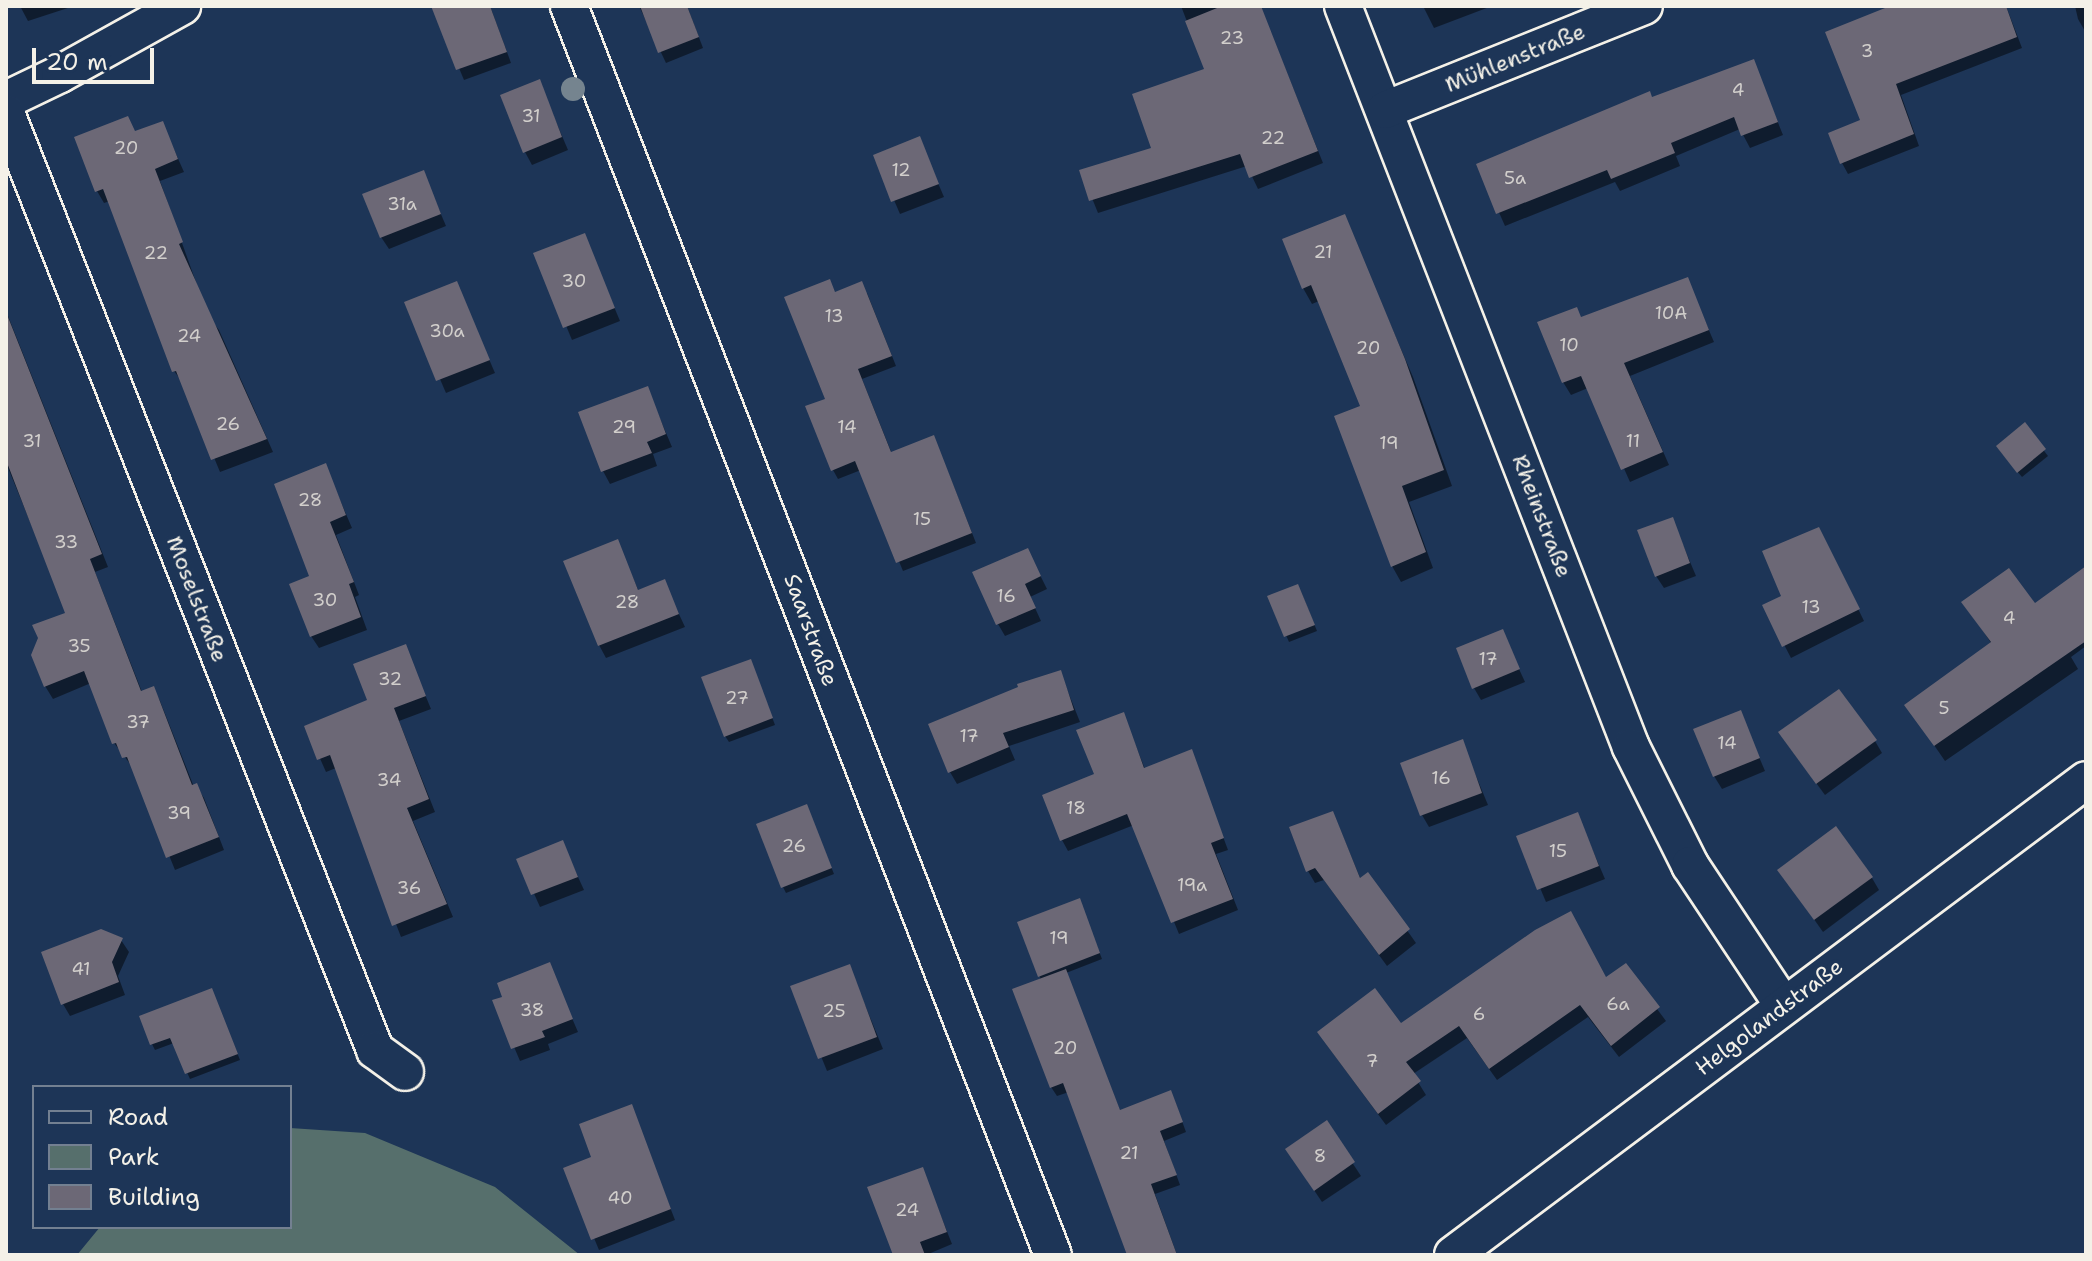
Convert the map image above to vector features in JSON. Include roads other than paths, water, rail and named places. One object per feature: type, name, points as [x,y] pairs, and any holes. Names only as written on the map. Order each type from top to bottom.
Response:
[{"type":"street","points":[[6,100],[60,74],[182,6]]},
{"type":"street","name":"Saarstraße","points":[[569,6],[1053,1255]]},
{"type":"street","name":"Rheinstraße","points":[[1343,6],[1631,747],[1690,865],[1783,1005]]},
{"type":"street","name":"Mühlenstraße","points":[[1385,110],[1644,6]]},
{"type":"street","name":"Moselstraße","points":[[6,113],[375,1050],[405,1072]]},
{"type":"street","name":"Helgolandstraße","points":[[1453,1255],[2086,780]]}]
